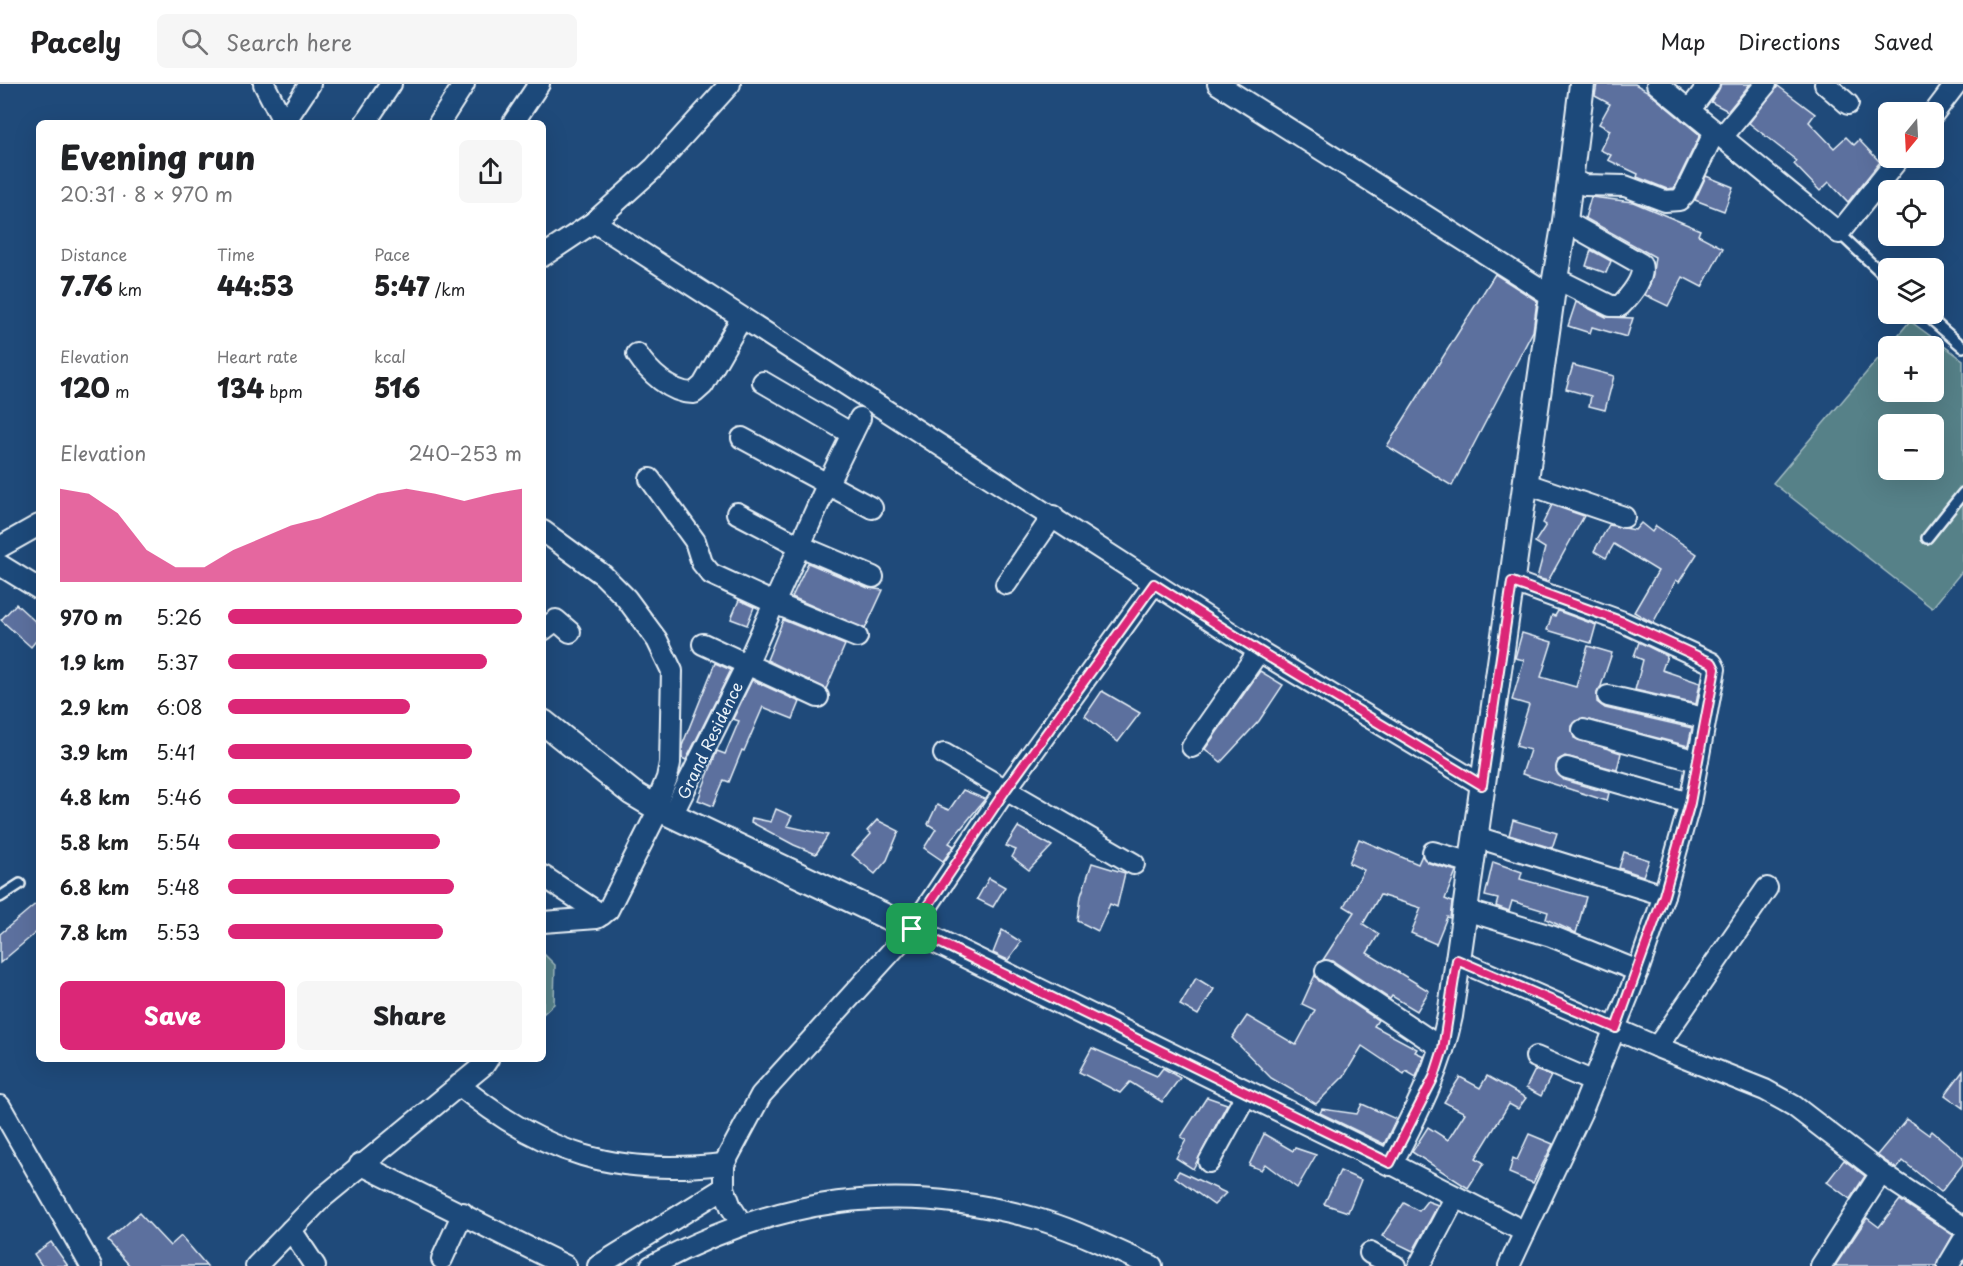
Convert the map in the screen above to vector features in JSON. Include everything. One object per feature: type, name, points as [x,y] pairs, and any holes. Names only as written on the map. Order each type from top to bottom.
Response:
[{"type":"street","points":[[264,84],[282,120]]},
{"type":"street","points":[[286,120],[310,84]]},
{"type":"street","points":[[367,120],[391,84]]},
{"type":"street","points":[[441,120],[464,84]]},
{"type":"street","points":[[515,120],[539,84]]},
{"type":"street","points":[[546,254],[594,222],[682,140],[730,84]]},
{"type":"street","points":[[1218,84],[1553,287],[1611,306],[1620,306],[1628,298],[1642,271],[1641,264],[1565,221]]},
{"type":"street","points":[[1657,84],[1839,233],[1891,168]]},
{"type":"street","points":[[1689,111],[1709,84]]},
{"type":"street","points":[[1569,178],[1585,185],[1625,186],[1665,201],[1679,200],[1719,134],[1766,84]]},
{"type":"street","points":[[1825,84],[1848,104]]},
{"type":"street","points":[[1942,102],[1956,84]]},
{"type":"street","points":[[1390,1163],[1434,1077],[1443,1049],[1527,484],[1553,287],[1565,221],[1577,85]]},
{"type":"street","points":[[594,222],[741,319],[1053,516],[1259,651],[1482,785]]},
{"type":"street","points":[[637,354],[647,370],[660,379],[678,390],[694,393],[703,385],[741,319]]},
{"type":"street","name":"Grand Residence","points":[[662,810],[747,664],[827,484],[856,426],[763,382]]},
{"type":"street","points":[[742,438],[872,508]]},
{"type":"street","points":[[650,478],[695,541],[706,569],[774,603],[857,637]]},
{"type":"street","points":[[1527,484],[1624,517]]},
{"type":"street","points":[[737,513],[800,546],[873,577]]},
{"type":"street","points":[[1006,584],[1053,516]]},
{"type":"street","points":[[0,547],[36,527]]},
{"type":"street","points":[[546,533],[582,557],[626,598],[657,640],[672,671],[670,763],[662,810],[612,903],[602,915],[589,919],[546,922]]},
{"type":"street","points":[[0,566],[36,587]]},
{"type":"street","points":[[1509,1266],[1593,1082],[1638,971],[1664,895],[1690,803],[1704,718],[1715,669],[1712,663],[1623,622],[1512,582]]},
{"type":"street","points":[[742,1224],[731,1207],[724,1188],[724,1164],[761,1095],[912,929],[1007,788],[1154,584]]},
{"type":"street","points":[[546,628],[556,620],[570,632]]},
{"type":"street","name":"Grand Residence","points":[[703,644],[818,697]]},
{"type":"street","points":[[1192,747],[1259,651]]},
{"type":"street","points":[[1608,696],[1704,718]]},
{"type":"street","points":[[546,724],[632,793],[662,810],[912,929],[1390,1163],[1525,1232]]},
{"type":"street","points":[[1583,730],[1697,761]]},
{"type":"street","points":[[944,754],[1007,788],[1134,864]]},
{"type":"street","points":[[1567,768],[1690,803]]},
{"type":"street","points":[[1476,837],[1664,895]]},
{"type":"street","points":[[1433,852],[1472,863]]},
{"type":"street","points":[[546,878],[602,915]]},
{"type":"street","points":[[1657,1047],[1767,888]]},
{"type":"street","points":[[1465,910],[1551,936],[1638,971]]},
{"type":"street","points":[[1457,960],[1657,1047],[1765,1090],[1794,1106],[1881,1173],[1963,1227]]},
{"type":"street","points":[[1326,971],[1443,1049]]},
{"type":"street","points":[[1536,1057],[1593,1082]]},
{"type":"street","points":[[256,1266],[321,1199],[360,1164],[485,1062]]},
{"type":"street","points":[[459,1085],[491,1111],[526,1132],[563,1149],[592,1158],[643,1168],[684,1168],[724,1164]]},
{"type":"street","points":[[1209,1162],[1247,1093]]},
{"type":"street","points":[[0,1106],[91,1266]]},
{"type":"street","points":[[360,1164],[566,1266]]},
{"type":"street","points":[[1821,1266],[1881,1173]]},
{"type":"street","points":[[598,1266],[724,1188]]},
{"type":"street","points":[[651,1266],[684,1248],[742,1224],[814,1206],[867,1198],[927,1198],[1035,1218],[1152,1266]]},
{"type":"street","points":[[1419,1266],[1455,1198]]},
{"type":"street","points":[[442,1258],[463,1213]]},
{"type":"street","points":[[291,1230],[315,1266]]},
{"type":"street","points":[[1948,1266],[1963,1241]]},
{"type":"street","points":[[1370,1253],[1395,1266]]},
{"type":"lane","points":[[1839,233],[1878,270]]},
{"type":"lane","points":[[1937,324],[1963,347]]},
{"type":"lane","points":[[1927,538],[1963,493]]},
{"type":"lane","points":[[0,897],[20,884]]},
{"type":"green space","points":[[1907,324],[1914,324],[1930,336],[1897,336]]},
{"type":"green space","points":[[1944,346],[1963,360],[1963,570],[1932,608],[1773,483],[1878,359],[1878,402],[1944,402]]},
{"type":"green space","points":[[546,956],[555,965],[554,1004],[546,1011]]},
{"type":"building","points":[[1597,84],[1635,84],[1647,91],[1700,135],[1674,188],[1667,189],[1637,177],[1638,174],[1608,160],[1611,155],[1600,150],[1610,130],[1599,124],[1610,104],[1595,96]]},
{"type":"building","points":[[1721,84],[1750,84],[1728,111],[1711,102]]},
{"type":"building","points":[[1778,86],[1815,114],[1809,122],[1834,148],[1846,137],[1854,145],[1859,140],[1878,160],[1878,164],[1848,202],[1829,182],[1820,191],[1794,164],[1797,161],[1749,123]]},
{"type":"building","points":[[1706,176],[1733,187],[1724,211],[1695,200]]},
{"type":"building","points":[[1591,197],[1633,202],[1700,230],[1698,235],[1723,248],[1702,287],[1683,277],[1668,306],[1645,295],[1652,279],[1655,257],[1585,218]]},
{"type":"building","points":[[1591,250],[1611,261],[1606,273],[1586,266]]},
{"type":"building","points":[[1495,274],[1537,301],[1533,331],[1452,486],[1387,446]]},
{"type":"building","points":[[1576,302],[1606,317],[1633,318],[1627,337],[1592,327],[1590,333],[1568,326]]},
{"type":"building","points":[[1573,365],[1614,376],[1605,410],[1589,406],[1591,396],[1566,389]]},
{"type":"building","points":[[1552,505],[1584,516],[1548,581],[1537,578],[1545,548],[1535,542],[1546,525],[1543,523]]},
{"type":"building","points":[[1641,523],[1652,532],[1656,526],[1697,554],[1679,582],[1676,580],[1653,623],[1634,612],[1658,571],[1614,544],[1606,558],[1594,551],[1609,525],[1635,530]]},
{"type":"building","points":[[808,563],[868,588],[883,590],[865,629],[792,597]]},
{"type":"building","points":[[739,600],[754,607],[747,625],[731,619]]},
{"type":"building","points":[[16,604],[36,622],[36,641],[31,647],[1,620]]},
{"type":"building","points":[[1558,611],[1596,625],[1591,643],[1547,630],[1552,615],[1555,616]]},
{"type":"building","points":[[783,620],[845,645],[826,689],[767,660]]},
{"type":"building","points":[[1522,633],[1552,642],[1541,677],[1576,687],[1588,646],[1612,653],[1597,693],[1597,702],[1605,708],[1692,728],[1688,746],[1581,718],[1572,726],[1574,738],[1621,753],[1617,770],[1565,756],[1558,760],[1556,771],[1564,780],[1609,793],[1607,801],[1522,774],[1530,750],[1516,746],[1529,705],[1512,700],[1524,660],[1515,658]]},
{"type":"building","points":[[1639,642],[1667,656],[1662,670],[1700,683],[1696,704],[1635,690],[1643,660],[1634,656]]},
{"type":"building","points":[[715,663],[731,670],[686,760],[682,758],[682,746]]},
{"type":"building","points":[[1260,671],[1283,685],[1259,721],[1221,762],[1205,749]]},
{"type":"building","points":[[752,680],[800,702],[793,719],[763,707],[729,782],[724,780],[713,806],[698,800],[717,751],[725,754],[739,721],[733,719]]},
{"type":"building","points":[[1102,691],[1140,713],[1118,742],[1085,716]]},
{"type":"building","points":[[963,790],[985,799],[949,843],[954,846],[943,861],[924,848],[936,829],[928,824],[937,805],[949,810]]},
{"type":"building","points":[[776,809],[792,816],[787,826],[828,835],[816,854],[751,822],[752,818],[771,822]]},
{"type":"building","points":[[877,820],[899,831],[887,860],[875,874],[852,855],[871,834],[867,831]]},
{"type":"building","points":[[1513,820],[1557,833],[1552,848],[1509,835]]},
{"type":"building","points":[[1018,827],[1052,846],[1029,870],[1012,857],[1016,850],[1006,846]]},
{"type":"building","points":[[1359,839],[1418,864],[1422,855],[1429,863],[1456,871],[1445,899],[1452,902],[1450,918],[1447,917],[1436,944],[1411,933],[1421,908],[1380,895],[1363,924],[1379,934],[1367,953],[1429,991],[1417,1011],[1392,996],[1390,999],[1333,961],[1323,960],[1354,912],[1344,906],[1364,870],[1349,863]]},
{"type":"building","points":[[1624,852],[1649,860],[1643,876],[1619,868]]},
{"type":"building","points":[[1493,862],[1522,872],[1520,879],[1586,897],[1576,933],[1546,919],[1548,912],[1512,901],[1509,911],[1496,906],[1498,899],[1485,896]]},
{"type":"building","points":[[1092,863],[1125,873],[1117,907],[1110,904],[1098,931],[1078,921],[1081,896]]},
{"type":"building","points":[[989,878],[1005,887],[993,907],[977,899]]},
{"type":"building","points":[[36,904],[36,933],[0,963],[0,934]]},
{"type":"building","points":[[1002,930],[1021,942],[1008,960],[993,953]]},
{"type":"building","points":[[1315,975],[1319,981],[1378,1020],[1374,1026],[1417,1049],[1415,1052],[1424,1056],[1416,1077],[1406,1071],[1404,1074],[1362,1046],[1344,1076],[1316,1104],[1271,1078],[1232,1038],[1247,1016],[1296,1045],[1315,1010],[1302,1004]]},
{"type":"building","points":[[1196,978],[1214,989],[1198,1015],[1180,1005]]},
{"type":"building","points":[[1092,1048],[1157,1076],[1163,1068],[1180,1078],[1162,1102],[1130,1082],[1120,1093],[1079,1072]]},
{"type":"building","points":[[1535,1070],[1551,1076],[1541,1096],[1526,1088]]},
{"type":"building","points":[[1963,1071],[1963,1108],[1945,1095]]},
{"type":"building","points":[[1487,1076],[1526,1098],[1518,1109],[1509,1104],[1476,1158],[1484,1163],[1468,1188],[1412,1152],[1428,1127],[1448,1140],[1465,1113],[1444,1102],[1460,1077],[1480,1088]]},
{"type":"building","points":[[1207,1097],[1227,1104],[1193,1169],[1176,1158],[1186,1140],[1181,1137]]},
{"type":"building","points":[[1362,1104],[1396,1119],[1384,1144],[1320,1113],[1322,1109],[1357,1114]]},
{"type":"building","points":[[1907,1119],[1929,1135],[1932,1131],[1963,1157],[1963,1164],[1941,1192],[1903,1161],[1897,1169],[1877,1155]]},
{"type":"building","points":[[1264,1134],[1293,1151],[1295,1148],[1316,1155],[1297,1188],[1265,1164],[1261,1170],[1249,1165]]},
{"type":"building","points":[[1529,1134],[1553,1144],[1533,1183],[1509,1173],[1513,1158],[1517,1160]]},
{"type":"building","points":[[1844,1160],[1865,1176],[1850,1199],[1827,1182]]},
{"type":"building","points":[[1179,1171],[1226,1193],[1214,1205],[1175,1177]]},
{"type":"building","points":[[1340,1171],[1361,1180],[1348,1212],[1324,1204]]},
{"type":"building","points":[[1900,1200],[1953,1235],[1936,1266],[1835,1266],[1867,1218],[1879,1227]]},
{"type":"building","points":[[1427,1201],[1438,1205],[1413,1251],[1382,1236],[1404,1203],[1419,1211]]},
{"type":"building","points":[[139,1213],[170,1246],[181,1236],[207,1266],[130,1266],[108,1241]]},
{"type":"building","points":[[51,1242],[68,1266],[42,1266],[34,1254]]},
{"type":"route","points":[[1512,582],[1562,598],[1623,622],[1706,658],[1715,669],[1704,718],[1690,803],[1664,895],[1616,1028],[1457,960],[1450,1016],[1434,1077],[1390,1163],[912,929],[1007,788],[1154,584],[1259,651],[1482,785],[1512,582]]}]
